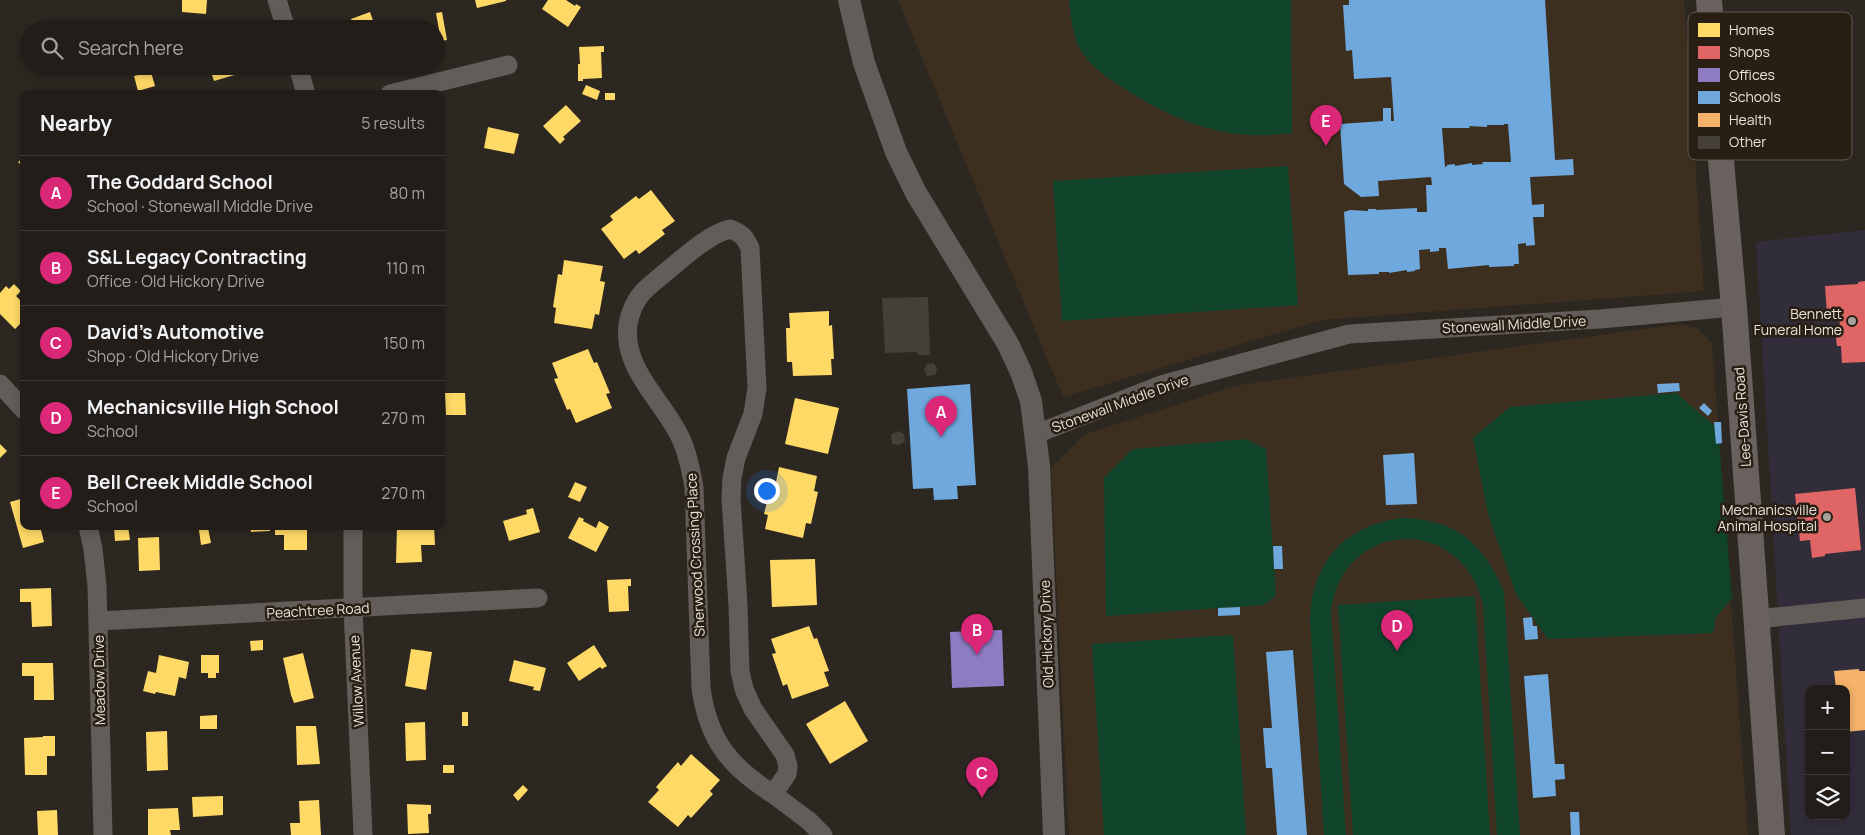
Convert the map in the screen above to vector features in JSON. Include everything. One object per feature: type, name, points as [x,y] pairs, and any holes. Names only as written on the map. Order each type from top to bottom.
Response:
[{"type":"main road","name":"Lee-Davis Road","points":[[1721,160],[1734,307],[1772,835]]},
{"type":"street","points":[[277,0],[283,20]]},
{"type":"street","name":"Stonewall Middle Drive","points":[[850,0],[864,63],[896,152],[916,193],[1008,344],[1021,372],[1031,401],[1036,434],[1161,385],[1349,334],[1554,322],[1734,307]]},
{"type":"street","points":[[406,90],[508,65]]},
{"type":"street","points":[[301,75],[305,90]]},
{"type":"street","name":"Sherwood Crossing Place","points":[[773,794],[787,774],[788,766],[785,755],[753,709],[744,689],[740,672],[731,498],[732,478],[736,458],[753,414],[757,388],[750,248],[746,238],[730,229],[720,231],[642,293],[635,303],[629,318],[628,346],[633,361],[650,391],[669,417],[681,439],[690,462],[694,487],[698,546],[701,688],[708,722],[722,749],[737,767],[754,782],[810,821],[823,835]]},
{"type":"street","points":[[0,384],[20,406]]},
{"type":"street","name":"Old Hickory Drive","points":[[1036,434],[1042,522],[1054,835]]},
{"type":"street","name":"Meadow Drive","points":[[89,530],[97,586],[103,835]]},
{"type":"street","name":"Willow Avenue","points":[[353,530],[353,608],[363,835]]},
{"type":"street","name":"Peachtree Road","points":[[98,621],[538,598]]},
{"type":"street","points":[[1756,620],[1865,608]]},
{"type":"shaded area","points":[[898,0],[1684,0],[1688,58],[1688,160],[1695,160],[1704,291],[1322,320],[1063,397]]},
{"type":"shaded area","points":[[1865,230],[1865,835],[1791,835],[1756,242]]},
{"type":"shaded area","points":[[1680,324],[1697,328],[1712,343],[1748,835],[1069,835],[1051,468],[1085,434],[1239,385]]},
{"type":"green space","points":[[1069,0],[1291,0],[1292,133],[1247,135],[1225,132],[1184,120],[1145,101],[1107,77],[1086,58],[1074,33]]},
{"type":"green space","points":[[1288,166],[1298,305],[1062,321],[1053,181]]},
{"type":"green space","points":[[1676,393],[1718,429],[1732,598],[1716,617],[1713,633],[1548,639],[1516,594],[1488,514],[1473,438],[1510,407]]},
{"type":"green space","points":[[1246,439],[1266,449],[1276,595],[1264,605],[1106,616],[1104,478],[1133,449]]},
{"type":"green space","points":[[1401,518],[1420,519],[1437,523],[1465,537],[1487,559],[1504,592],[1520,835],[1497,835],[1483,604],[1471,575],[1452,554],[1429,542],[1403,539],[1378,544],[1356,558],[1340,581],[1331,612],[1346,835],[1324,835],[1310,621],[1316,582],[1324,565],[1334,551],[1347,539],[1362,529],[1380,522]]},
{"type":"green space","points":[[1475,596],[1490,835],[1353,835],[1338,605]]},
{"type":"green space","points":[[1233,635],[1246,835],[1104,835],[1092,644]]},
{"type":"building: Homes","points":[[182,0],[207,0],[206,14],[182,12]]},
{"type":"building: Homes","points":[[475,0],[506,0],[506,1],[477,8]]},
{"type":"building: Homes","points":[[548,0],[566,0],[575,6],[576,4],[581,7],[568,27],[542,9]]},
{"type":"building: Homes","points":[[370,12],[373,20],[351,20]]},
{"type":"building: Homes","points":[[442,12],[443,20],[437,20],[436,13]]},
{"type":"building: Homes","points":[[604,46],[604,52],[601,52],[602,78],[578,81],[579,47]]},
{"type":"building: Homes","points":[[152,75],[155,86],[138,90],[134,76]]},
{"type":"building: Homes","points":[[212,75],[235,75],[214,81]]},
{"type":"building: Homes","points":[[586,85],[600,91],[597,100],[582,94]]},
{"type":"building: Homes","points":[[605,93],[615,93],[615,100],[605,100]]},
{"type":"building: Homes","points":[[566,105],[581,121],[563,137],[565,139],[560,144],[543,126]]},
{"type":"building: Homes","points":[[488,127],[519,134],[514,154],[484,148]]},
{"type":"building: Homes","points":[[651,190],[675,221],[662,230],[665,234],[639,254],[636,250],[624,259],[601,229],[613,220],[610,216],[636,196],[639,199]]},
{"type":"building: Homes","points":[[564,260],[603,266],[600,281],[605,282],[599,315],[595,314],[592,329],[554,323],[556,308],[553,307],[558,274],[562,275]]},
{"type":"building: Homes","points":[[14,284],[20,290],[16,296],[20,300],[20,324],[15,329],[0,314],[0,293],[6,286],[9,289]]},
{"type":"building: Homes","points":[[829,311],[829,326],[832,325],[834,359],[831,359],[832,375],[793,376],[792,362],[787,362],[786,328],[790,328],[789,313]]},
{"type":"building: Homes","points":[[588,349],[594,363],[597,362],[610,393],[606,394],[612,408],[576,423],[570,409],[567,410],[554,379],[558,378],[552,363]]},
{"type":"building: Homes","points":[[445,393],[465,393],[466,415],[446,415]]},
{"type":"building: Homes","points":[[795,398],[839,408],[828,454],[785,444]]},
{"type":"building: Homes","points":[[0,444],[7,451],[0,458]]},
{"type":"building: Homes","points":[[779,467],[817,476],[814,491],[818,492],[811,524],[806,523],[803,538],[765,529],[768,515],[764,514],[772,481],[776,482]]},
{"type":"building: Homes","points":[[575,482],[587,487],[580,502],[568,497]]},
{"type":"building: Homes","points":[[20,499],[20,530],[41,530],[44,542],[23,548],[10,502]]},
{"type":"building: Homes","points":[[533,508],[540,532],[509,541],[503,521],[527,514],[526,510]]},
{"type":"building: Homes","points":[[579,517],[596,528],[599,521],[609,527],[596,552],[568,538]]},
{"type":"building: Homes","points":[[114,530],[129,530],[130,540],[115,541]]},
{"type":"building: Homes","points":[[199,530],[208,530],[211,543],[201,545]]},
{"type":"building: Homes","points":[[251,530],[270,530],[270,531],[251,532]]},
{"type":"building: Homes","points":[[275,530],[307,530],[307,550],[284,550],[284,535],[275,535]]},
{"type":"building: Homes","points":[[397,530],[434,530],[435,545],[421,545],[422,562],[396,563]]},
{"type":"building: Homes","points":[[159,537],[160,570],[139,571],[138,538]]},
{"type":"building: Homes","points":[[815,559],[817,605],[772,607],[770,560]]},
{"type":"building: Homes","points":[[631,579],[631,586],[628,586],[629,611],[609,612],[607,580]]},
{"type":"building: Homes","points":[[51,588],[52,626],[32,627],[31,602],[20,602],[20,589]]},
{"type":"building: Homes","points":[[809,626],[814,639],[817,638],[829,671],[824,672],[829,686],[792,699],[787,684],[783,686],[772,654],[776,653],[771,639]]},
{"type":"building: Homes","points":[[263,640],[263,650],[251,651],[250,641]]},
{"type":"building: Homes","points":[[594,645],[607,666],[602,669],[600,667],[579,681],[567,663]]},
{"type":"building: Homes","points":[[411,649],[432,652],[426,690],[405,686]]},
{"type":"building: Homes","points":[[303,653],[314,698],[294,703],[283,658]]},
{"type":"building: Homes","points":[[159,655],[189,662],[186,679],[179,677],[175,696],[143,691],[148,671],[156,673]]},
{"type":"building: Homes","points":[[201,655],[219,655],[219,673],[216,673],[216,678],[208,678],[208,673],[201,673]]},
{"type":"building: Homes","points":[[514,660],[546,668],[540,691],[533,690],[534,687],[509,681]]},
{"type":"building: Homes","points":[[22,663],[53,663],[54,700],[34,700],[34,676],[22,676]]},
{"type":"building: Homes","points":[[845,701],[868,741],[830,764],[806,724]]},
{"type":"building: Homes","points":[[462,712],[468,712],[468,726],[462,726]]},
{"type":"building: Homes","points":[[217,715],[217,729],[200,729],[200,716]]},
{"type":"building: Homes","points":[[425,722],[426,760],[406,761],[405,723]]},
{"type":"building: Homes","points":[[296,726],[316,726],[320,764],[297,765]]},
{"type":"building: Homes","points":[[167,731],[168,770],[147,771],[146,732]]},
{"type":"building: Homes","points":[[55,736],[55,756],[47,756],[47,775],[25,775],[24,738]]},
{"type":"building: Homes","points":[[691,754],[720,780],[710,791],[713,794],[691,818],[688,815],[678,827],[648,802],[659,790],[656,787],[678,762],[681,766]]},
{"type":"building: Homes","points":[[443,765],[454,765],[454,773],[443,773]]},
{"type":"building: Homes","points":[[523,785],[528,790],[518,801],[513,795]]},
{"type":"building: Homes","points":[[223,796],[223,815],[193,817],[192,797]]},
{"type":"building: Homes","points":[[319,800],[321,835],[291,835],[290,823],[300,823],[299,801]]},
{"type":"building: Homes","points":[[407,804],[431,805],[431,814],[428,814],[429,833],[408,834]]},
{"type":"building: Homes","points":[[178,808],[180,830],[170,830],[171,835],[148,835],[148,809]]},
{"type":"building: Homes","points":[[57,810],[58,835],[38,835],[37,811]]},
{"type":"building: Shops","name":"Bennett Funeral Home","points":[[1865,281],[1865,362],[1842,363],[1841,346],[1837,346],[1835,329],[1840,329],[1839,313],[1827,314],[1825,286],[1858,284],[1858,282]]},
{"type":"building: Shops","name":"Mechanicsville Animal Hospital","points":[[1855,488],[1861,550],[1825,554],[1825,556],[1812,558],[1810,540],[1800,541],[1795,494]]},
{"type":"building: Offices","points":[[1002,630],[1004,686],[952,688],[950,632]]},
{"type":"building: Schools","points":[[1349,0],[1545,0],[1555,160],[1573,159],[1574,175],[1530,177],[1532,205],[1544,204],[1544,217],[1533,217],[1535,245],[1526,246],[1526,243],[1518,244],[1519,264],[1514,264],[1514,266],[1489,267],[1489,265],[1448,269],[1446,248],[1439,248],[1439,251],[1430,252],[1430,249],[1419,250],[1420,269],[1415,271],[1348,275],[1344,212],[1350,210],[1368,211],[1368,209],[1417,208],[1417,212],[1427,212],[1426,185],[1432,185],[1431,177],[1378,181],[1379,196],[1361,197],[1344,184],[1340,124],[1383,121],[1383,108],[1391,108],[1391,121],[1394,121],[1391,77],[1354,79],[1352,50],[1346,51],[1343,5],[1349,5]],"holes":[[[1508,124],[1511,162],[1482,162],[1483,164],[1472,165],[1472,163],[1455,166],[1455,164],[1445,167],[1442,128],[1487,127],[1487,125]]]},
{"type":"building: Schools","points":[[1679,383],[1680,391],[1658,393],[1657,384]]},
{"type":"building: Schools","points":[[970,384],[976,485],[957,486],[958,499],[934,500],[933,488],[913,489],[907,389]]},
{"type":"building: Schools","points":[[1704,403],[1712,411],[1708,416],[1699,408]]},
{"type":"building: Schools","points":[[1714,422],[1721,422],[1722,443],[1716,444]]},
{"type":"building: Schools","points":[[1414,453],[1417,504],[1386,505],[1383,455]]},
{"type":"building: Schools","points":[[1273,546],[1282,546],[1283,569],[1274,569]]},
{"type":"building: Schools","points":[[1240,607],[1240,615],[1218,616],[1218,608]]},
{"type":"building: Schools","points":[[1532,617],[1533,626],[1537,626],[1538,639],[1525,640],[1523,618]]},
{"type":"building: Schools","points":[[1293,650],[1307,835],[1277,835],[1272,768],[1266,768],[1263,728],[1272,728],[1266,652]]},
{"type":"building: Schools","points":[[1548,674],[1555,764],[1564,764],[1565,779],[1555,780],[1556,796],[1533,798],[1524,676]]},
{"type":"building: Schools","points":[[1570,812],[1579,812],[1580,835],[1571,835]]},
{"type":"building: Health","points":[[1859,669],[1859,671],[1865,671],[1865,730],[1850,732],[1850,685],[1836,685],[1834,671]]},
{"type":"building: Other","points":[[928,297],[930,355],[917,355],[917,352],[885,353],[882,298]]},
{"type":"building: Other","points":[[934,363],[937,369],[935,375],[927,376],[924,370],[927,364]]},
{"type":"building: Other","points":[[898,431],[904,434],[905,441],[899,445],[892,444],[891,435]]},
{"type":"place","name":"Bell Creek Middle School","points":[[1326,146]]},
{"type":"place","name":"Bennett Funeral Home","points":[[1852,321]]},
{"type":"place","name":"The Goddard School","points":[[941,437]]},
{"type":"place","name":"Mechanicsville Animal Hospital","points":[[1827,517]]},
{"type":"place","name":"Mechanicsville High School","points":[[1397,651]]},
{"type":"place","name":"S&L Legacy Contracting","points":[[977,655]]},
{"type":"place","name":"David's Automotive","points":[[982,798]]}]
